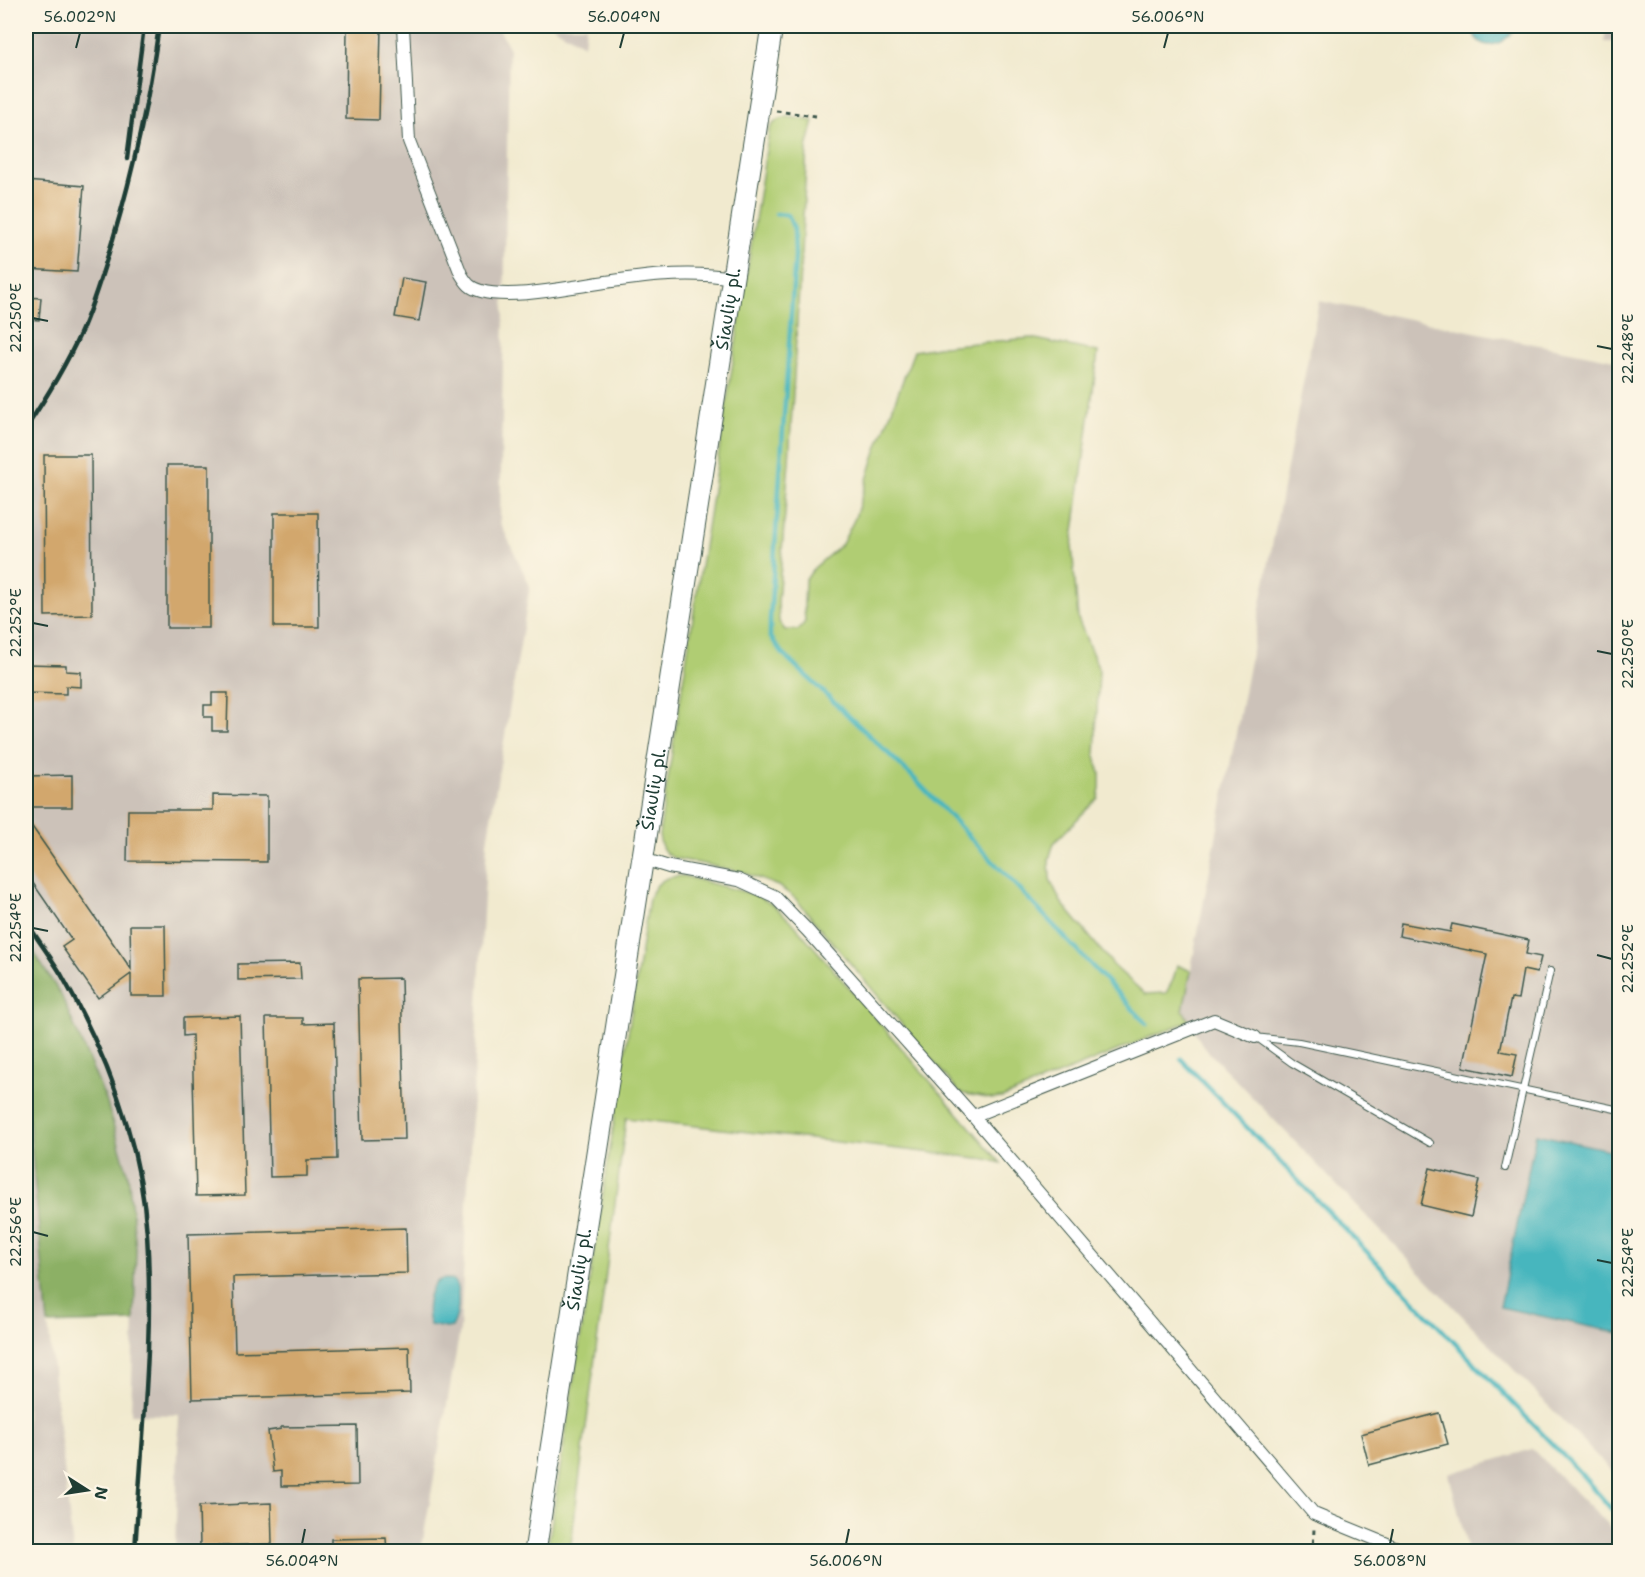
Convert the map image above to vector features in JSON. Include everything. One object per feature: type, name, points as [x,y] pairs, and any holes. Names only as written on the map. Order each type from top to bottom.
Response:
[{"type":"highway","name":"Šiaulių pl.","points":[[535,1551],[772,26]]},
{"type":"street","points":[[403,26],[410,141],[461,274],[468,286],[483,292],[530,293],[664,275],[700,274],[733,278]]},
{"type":"street","points":[[643,859],[669,867],[739,880],[774,896],[973,1116],[1314,1514],[1407,1551]]},
{"type":"street","points":[[973,1116],[1214,1020],[1255,1037]]},
{"type":"lane","points":[[1505,1168],[1550,971]]},
{"type":"lane","points":[[1255,1037],[1299,1042],[1620,1110]]},
{"type":"lane","points":[[1255,1037],[1292,1063],[1431,1143]]},
{"type":"path","points":[[759,108],[816,116]]},
{"type":"path","points":[[1313,1551],[1314,1514]]},
{"type":"shaded area","points":[[26,26],[497,26],[509,47],[500,522],[530,586],[487,842],[460,1330],[421,1551],[175,1551],[179,1415],[131,1414],[136,1249],[106,1100],[61,995],[26,940]]},
{"type":"shaded area","points":[[552,26],[586,26],[584,45]]},
{"type":"shaded area","points":[[1605,26],[1619,26],[1619,42],[1605,42]]},
{"type":"shaded area","points":[[1319,301],[1619,361],[1619,1479],[1203,1046],[1183,1010]]},
{"type":"shaded area","points":[[26,1089],[48,1324],[73,1551],[26,1551]]},
{"type":"shaded area","points":[[1532,1449],[1619,1536],[1619,1551],[1468,1551],[1449,1474]]},
{"type":"green space","points":[[788,117],[814,121],[807,148],[789,461],[778,602],[779,622],[785,630],[798,630],[805,622],[805,581],[814,568],[842,544],[855,518],[874,457],[914,351],[1031,338],[1098,352],[1072,546],[1078,619],[1099,670],[1095,756],[1100,773],[1100,788],[1098,798],[1054,843],[1049,859],[1050,879],[1061,902],[1114,966],[1145,994],[1166,993],[1177,965],[1191,971],[1183,1010],[1189,1021],[1002,1098],[992,1099],[960,1093],[795,898],[778,886],[742,872],[674,858],[665,852],[659,835],[769,131],[776,121]]},
{"type":"green space","points":[[683,876],[756,895],[773,905],[793,923],[1001,1163],[986,1159],[626,1118],[570,1551],[547,1552],[649,899],[662,881],[671,877]]},
{"type":"green space","points":[[26,940],[61,995],[106,1100],[128,1175],[136,1248],[134,1321],[48,1324],[26,1089]]},
{"type":"water","points":[[1471,26],[1516,26],[1505,40],[1487,45],[1477,39]]},
{"type":"water","points":[[1536,1134],[1619,1152],[1619,1333],[1500,1307]]},
{"type":"water","points":[[440,1280],[454,1280],[458,1297],[458,1310],[452,1327],[430,1325],[428,1308],[432,1288]]},
{"type":"building","points":[[347,26],[381,26],[379,120],[346,119]]},
{"type":"building","points":[[26,181],[84,186],[77,272],[26,269]]},
{"type":"building","points":[[402,278],[426,282],[419,321],[395,317]]},
{"type":"building","points":[[26,297],[41,298],[39,320],[26,319]]},
{"type":"building","points":[[44,455],[91,455],[92,615],[45,616]]},
{"type":"building","points":[[167,465],[209,465],[209,628],[167,628]]},
{"type":"building","points":[[274,513],[318,513],[319,627],[274,627]]},
{"type":"building","points":[[26,664],[66,665],[66,671],[81,672],[81,687],[66,686],[66,694],[26,693]]},
{"type":"building","points":[[212,693],[228,693],[227,731],[212,731],[212,717],[204,717],[204,705],[212,705]]},
{"type":"building","points":[[72,775],[72,807],[26,807],[26,776]]},
{"type":"building","points":[[213,795],[267,796],[267,862],[127,861],[128,810],[213,810]]},
{"type":"building","points":[[26,818],[131,969],[130,925],[165,925],[166,996],[131,996],[131,974],[98,998],[62,947],[72,940],[26,873]]},
{"type":"building","points":[[1401,923],[1450,932],[1452,924],[1529,940],[1526,954],[1541,957],[1537,973],[1523,970],[1518,999],[1511,998],[1500,1051],[1517,1054],[1512,1077],[1463,1067],[1487,954],[1399,936]]},
{"type":"building","points":[[300,963],[301,979],[238,980],[238,964]]},
{"type":"building","points":[[401,978],[405,1139],[362,1140],[358,979]]},
{"type":"building","points":[[240,1016],[245,1195],[196,1196],[192,1035],[183,1036],[183,1018]]},
{"type":"building","points":[[266,1018],[303,1018],[303,1024],[334,1023],[337,1159],[307,1160],[307,1176],[270,1177]]},
{"type":"building","points":[[1430,1168],[1479,1180],[1471,1217],[1421,1205]]},
{"type":"building","points":[[406,1228],[407,1273],[233,1277],[235,1352],[409,1347],[410,1393],[192,1399],[188,1234]]},
{"type":"building","points":[[1439,1413],[1448,1444],[1369,1465],[1361,1434]]},
{"type":"building","points":[[357,1426],[358,1485],[281,1486],[281,1471],[273,1472],[268,1431],[281,1429],[281,1427]]},
{"type":"building","points":[[271,1503],[272,1544],[200,1547],[199,1506]]},
{"type":"building","points":[[386,1538],[387,1551],[331,1551],[331,1539]]},
{"type":"waterway","points":[[776,214],[788,215],[794,229],[795,256],[770,636],[782,653],[911,775],[1147,1024]]},
{"type":"waterway","points":[[1181,1059],[1582,1475],[1620,1519]]},
{"type":"railway","points":[[127,159],[144,26]]},
{"type":"railway","points":[[26,428],[68,358],[98,287],[121,213],[134,160],[146,107],[159,26]]},
{"type":"railway","points":[[26,921],[61,974],[93,1035],[119,1100],[137,1166],[143,1200],[147,1234],[149,1314],[135,1552]]}]
